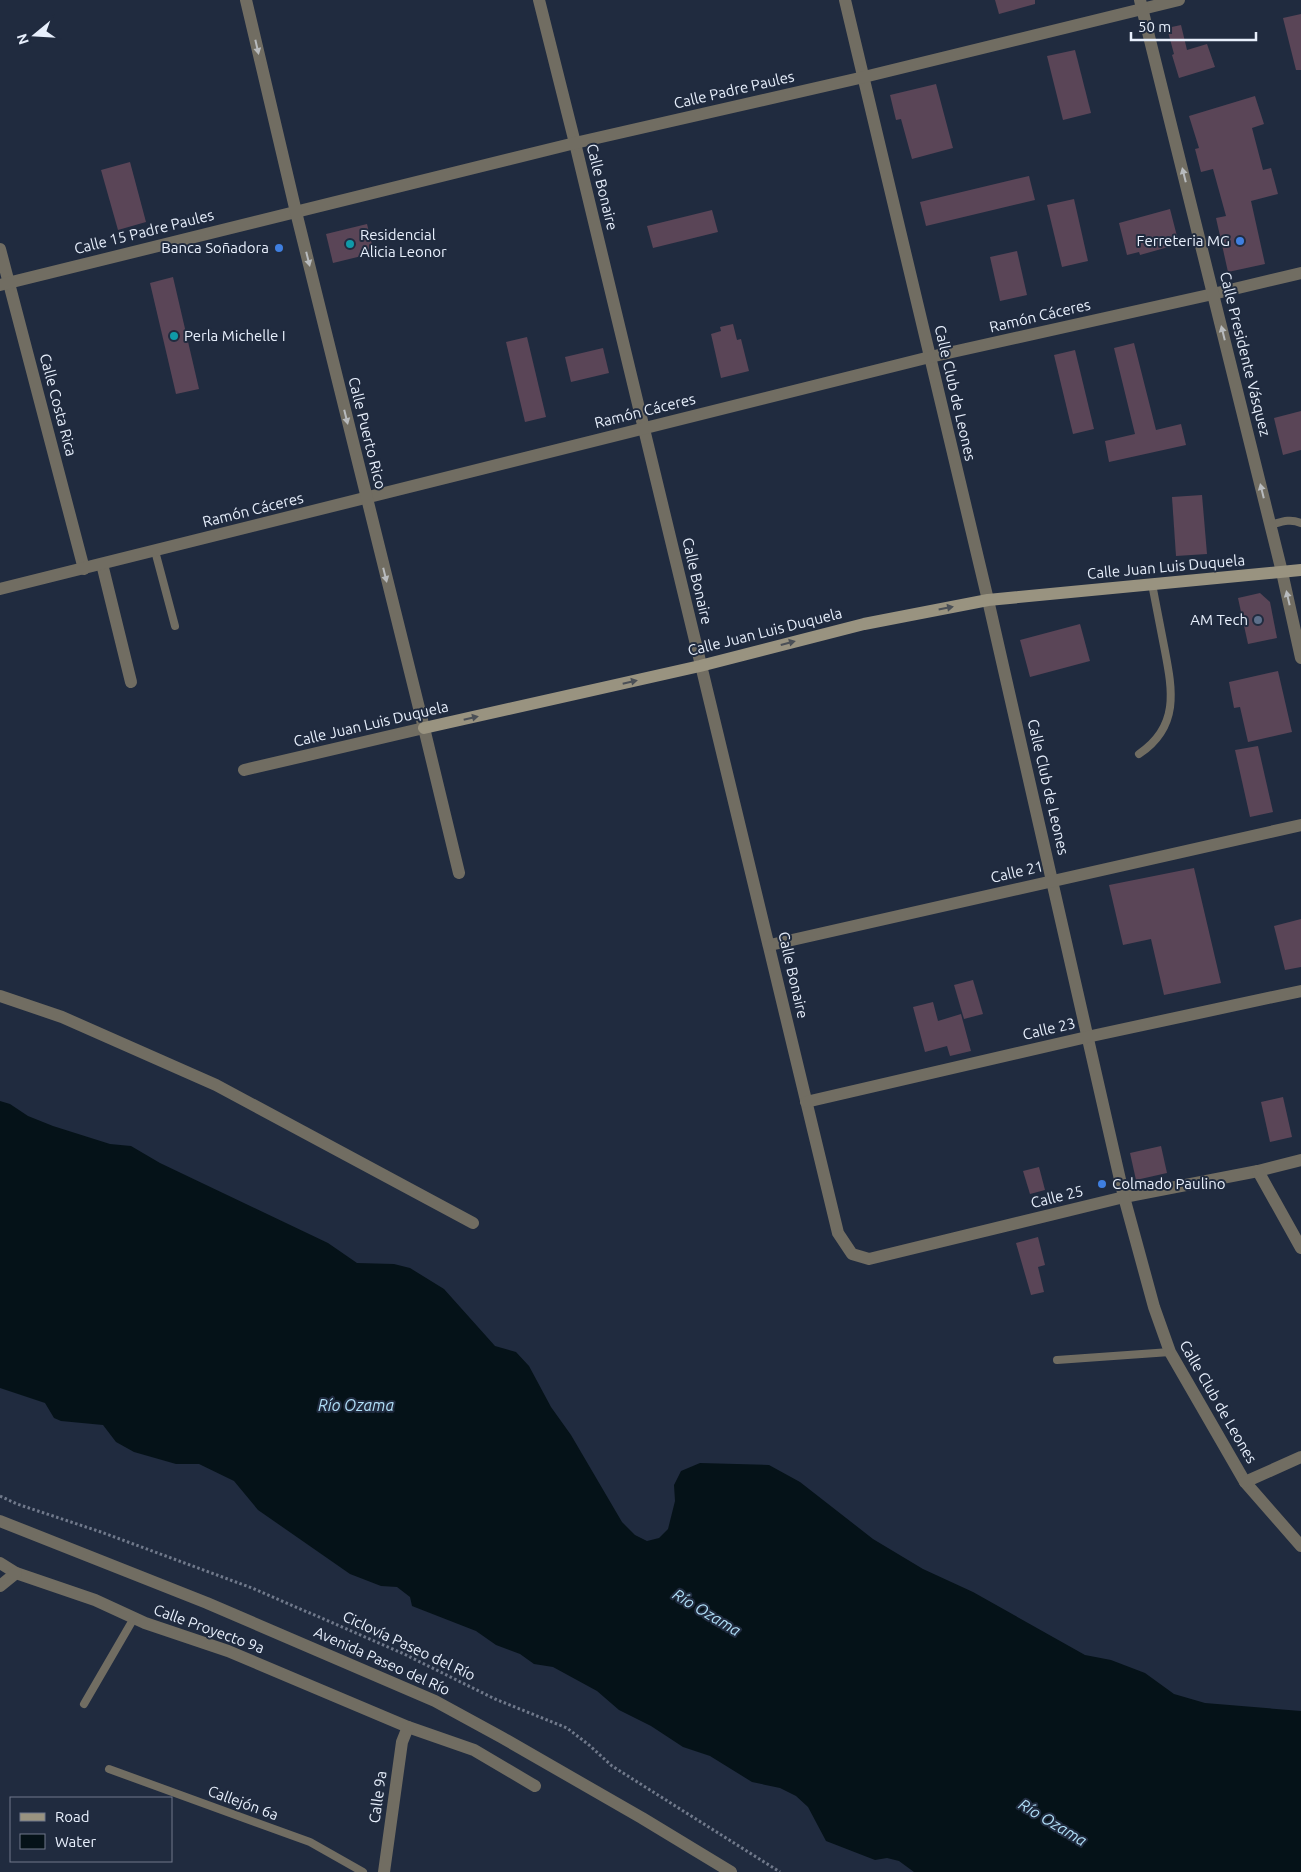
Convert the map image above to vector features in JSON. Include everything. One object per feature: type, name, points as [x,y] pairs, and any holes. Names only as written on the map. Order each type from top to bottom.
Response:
[{"type":"main road","name":"Calle Juan Luis Duquela","points":[[424,728],[700,666],[864,624],[988,600],[1301,570]]},
{"type":"street","name":"Calle Puerto Rico","points":[[246,0],[366,499],[459,873]]},
{"type":"street","name":"Calle Bonaire","points":[[539,0],[644,427],[700,666],[770,945],[838,1233],[852,1254]]},
{"type":"street","name":"Calle Club de Leones","points":[[845,0],[988,600],[1124,1197],[1154,1307],[1170,1352],[1245,1482],[1301,1546]]},
{"type":"street","name":"Calle Padre Paules","points":[[296,212],[575,143],[864,77],[1141,4],[1179,0]]},
{"type":"street","name":"Calle Presidente Vásquez","points":[[1141,4],[1282,572],[1301,658]]},
{"type":"street","name":"Calle 15 Padre Paules","points":[[4,284],[296,212]]},
{"type":"street","name":"Calle Costa Rica","points":[[0,250],[4,284],[84,569]]},
{"type":"street","name":"Ramón Cáceres","points":[[0,588],[366,499],[644,427],[930,357],[1301,273]]},
{"type":"street","points":[[102,564],[131,682]]},
{"type":"street","name":"Calle Juan Luis Duquela","points":[[244,770],[424,728]]},
{"type":"street","name":"Calle 21","points":[[770,945],[1301,825]]},
{"type":"street","name":"Calle 23","points":[[806,1102],[1087,1037],[1301,991]]},
{"type":"street","points":[[0,996],[62,1017],[216,1085],[473,1223]]},
{"type":"street","name":"Calle 25","points":[[852,1254],[869,1259],[1124,1197],[1258,1171],[1301,1160]]},
{"type":"street","points":[[1258,1171],[1301,1248]]},
{"type":"street","points":[[1245,1482],[1301,1457]]},
{"type":"street","name":"Avenida Paseo del Río","points":[[0,1521],[207,1603],[434,1701],[642,1818],[731,1872]]},
{"type":"street","name":"Calle Proyecto 9a","points":[[0,1563],[16,1573],[95,1600],[134,1618],[228,1651],[408,1727],[474,1750],[535,1786]]},
{"type":"street","points":[[0,1586],[16,1573]]},
{"type":"street","name":"Calle 9a","points":[[384,1872],[402,1742],[408,1727]]},
{"type":"lane","points":[[1270,525],[1288,520],[1301,523]]},
{"type":"lane","points":[[156,551],[175,626]]},
{"type":"lane","points":[[1139,754],[1153,744],[1163,728],[1171,706],[1171,681],[1152,584]]},
{"type":"lane","points":[[1057,1360],[1170,1352]]},
{"type":"lane","points":[[84,1704],[134,1618]]},
{"type":"lane","name":"Callejón 6a","points":[[109,1768],[310,1842],[363,1872]]},
{"type":"path","name":"Ciclovía Paseo del Río","points":[[0,1496],[17,1504],[101,1532],[252,1588],[402,1653],[495,1700],[567,1728],[612,1766],[780,1872]]},
{"type":"water","name":"Río Ozama","points":[[0,1101],[10,1104],[28,1116],[53,1126],[110,1144],[131,1146],[160,1163],[328,1243],[357,1263],[394,1264],[410,1268],[444,1289],[495,1346],[516,1352],[529,1366],[551,1407],[571,1435],[622,1522],[635,1535],[647,1541],[659,1538],[668,1529],[675,1501],[674,1485],[681,1471],[700,1463],[769,1465],[800,1482],[873,1539],[923,1569],[973,1592],[1085,1655],[1111,1660],[1145,1673],[1174,1694],[1205,1703],[1301,1711],[1301,1872],[914,1872],[899,1861],[887,1858],[875,1860],[826,1841],[808,1807],[796,1796],[780,1788],[752,1782],[710,1756],[683,1747],[651,1726],[619,1710],[597,1691],[553,1667],[534,1664],[520,1654],[496,1645],[476,1631],[412,1606],[410,1597],[397,1587],[381,1586],[350,1574],[258,1510],[234,1481],[199,1464],[176,1464],[134,1452],[116,1442],[103,1425],[61,1421],[54,1418],[45,1403],[0,1388]]},
{"type":"building","points":[[995,0],[1035,0],[1035,4],[999,14]]},
{"type":"building","points":[[1301,14],[1301,70],[1296,70],[1283,18]]},
{"type":"building","points":[[1181,25],[1187,50],[1207,44],[1215,67],[1179,78],[1167,28]]},
{"type":"building","points":[[1075,50],[1091,113],[1063,120],[1047,56]]},
{"type":"building","points":[[936,84],[953,148],[912,159],[901,119],[896,120],[890,95]]},
{"type":"building","points":[[1255,96],[1264,124],[1252,128],[1263,170],[1271,168],[1278,194],[1251,201],[1265,264],[1228,272],[1216,218],[1226,216],[1213,169],[1201,172],[1195,149],[1199,148],[1189,116]]},
{"type":"building","points":[[130,162],[146,222],[118,230],[101,170]]},
{"type":"building","points":[[1029,176],[1035,200],[926,226],[920,202]]},
{"type":"building","points":[[1074,199],[1088,261],[1062,267],[1047,205]]},
{"type":"building","points":[[1170,209],[1179,244],[1140,255],[1139,252],[1127,255],[1119,223]]},
{"type":"building","points":[[712,210],[718,232],[653,248],[647,226]]},
{"type":"building","name":"Residencial Alicia Leonor","points":[[367,224],[374,253],[333,263],[326,234]]},
{"type":"building","points":[[1017,251],[1027,295],[1000,301],[990,257]]},
{"type":"building","name":"Perla Michelle I","points":[[173,277],[199,389],[176,394],[150,283]]},
{"type":"building","points":[[733,324],[737,340],[741,339],[749,371],[721,378],[711,334],[721,331],[720,327]]},
{"type":"building","points":[[527,337],[546,417],[525,422],[506,342]]},
{"type":"building","points":[[1134,343],[1156,430],[1181,424],[1186,445],[1109,462],[1105,441],[1135,434],[1114,348]]},
{"type":"building","points":[[603,348],[609,373],[571,382],[565,357]]},
{"type":"building","points":[[1075,350],[1094,429],[1073,434],[1054,355]]},
{"type":"building","points":[[1301,411],[1301,450],[1283,455],[1274,418]]},
{"type":"building","points":[[1202,495],[1207,554],[1176,556],[1172,497]]},
{"type":"building","name":"AM Tech","points":[[1260,593],[1270,602],[1277,638],[1248,644],[1238,598]]},
{"type":"building","points":[[1080,624],[1090,661],[1030,677],[1020,640]]},
{"type":"building","points":[[1278,671],[1292,732],[1248,742],[1240,707],[1234,708],[1229,682]]},
{"type":"building","points":[[1258,746],[1273,812],[1250,817],[1235,750]]},
{"type":"building","points":[[1194,868],[1221,983],[1164,995],[1151,939],[1123,945],[1109,885]]},
{"type":"building","points":[[1301,919],[1301,967],[1285,970],[1274,926]]},
{"type":"building","points":[[973,980],[983,1014],[964,1019],[954,985]]},
{"type":"building","points":[[933,1002],[938,1021],[961,1014],[971,1051],[950,1056],[947,1046],[925,1052],[913,1007]]},
{"type":"building","points":[[1283,1097],[1292,1137],[1270,1142],[1261,1102]]},
{"type":"building","points":[[1161,1146],[1167,1173],[1136,1180],[1130,1153]]},
{"type":"building","points":[[1039,1167],[1045,1190],[1030,1194],[1023,1171]]},
{"type":"building","points":[[1038,1237],[1045,1265],[1038,1267],[1044,1292],[1031,1295],[1016,1243]]},
{"type":"place","name":"Ferreteria MG","points":[[1240,241]]},
{"type":"place","name":"Residencial Alicia Leonor","points":[[350,244]]},
{"type":"place","name":"Banca Soñadora","points":[[279,248]]},
{"type":"place","name":"Perla Michelle I","points":[[174,336]]},
{"type":"place","name":"AM Tech","points":[[1258,620]]},
{"type":"place","name":"Colmado Paulino","points":[[1102,1184]]}]
